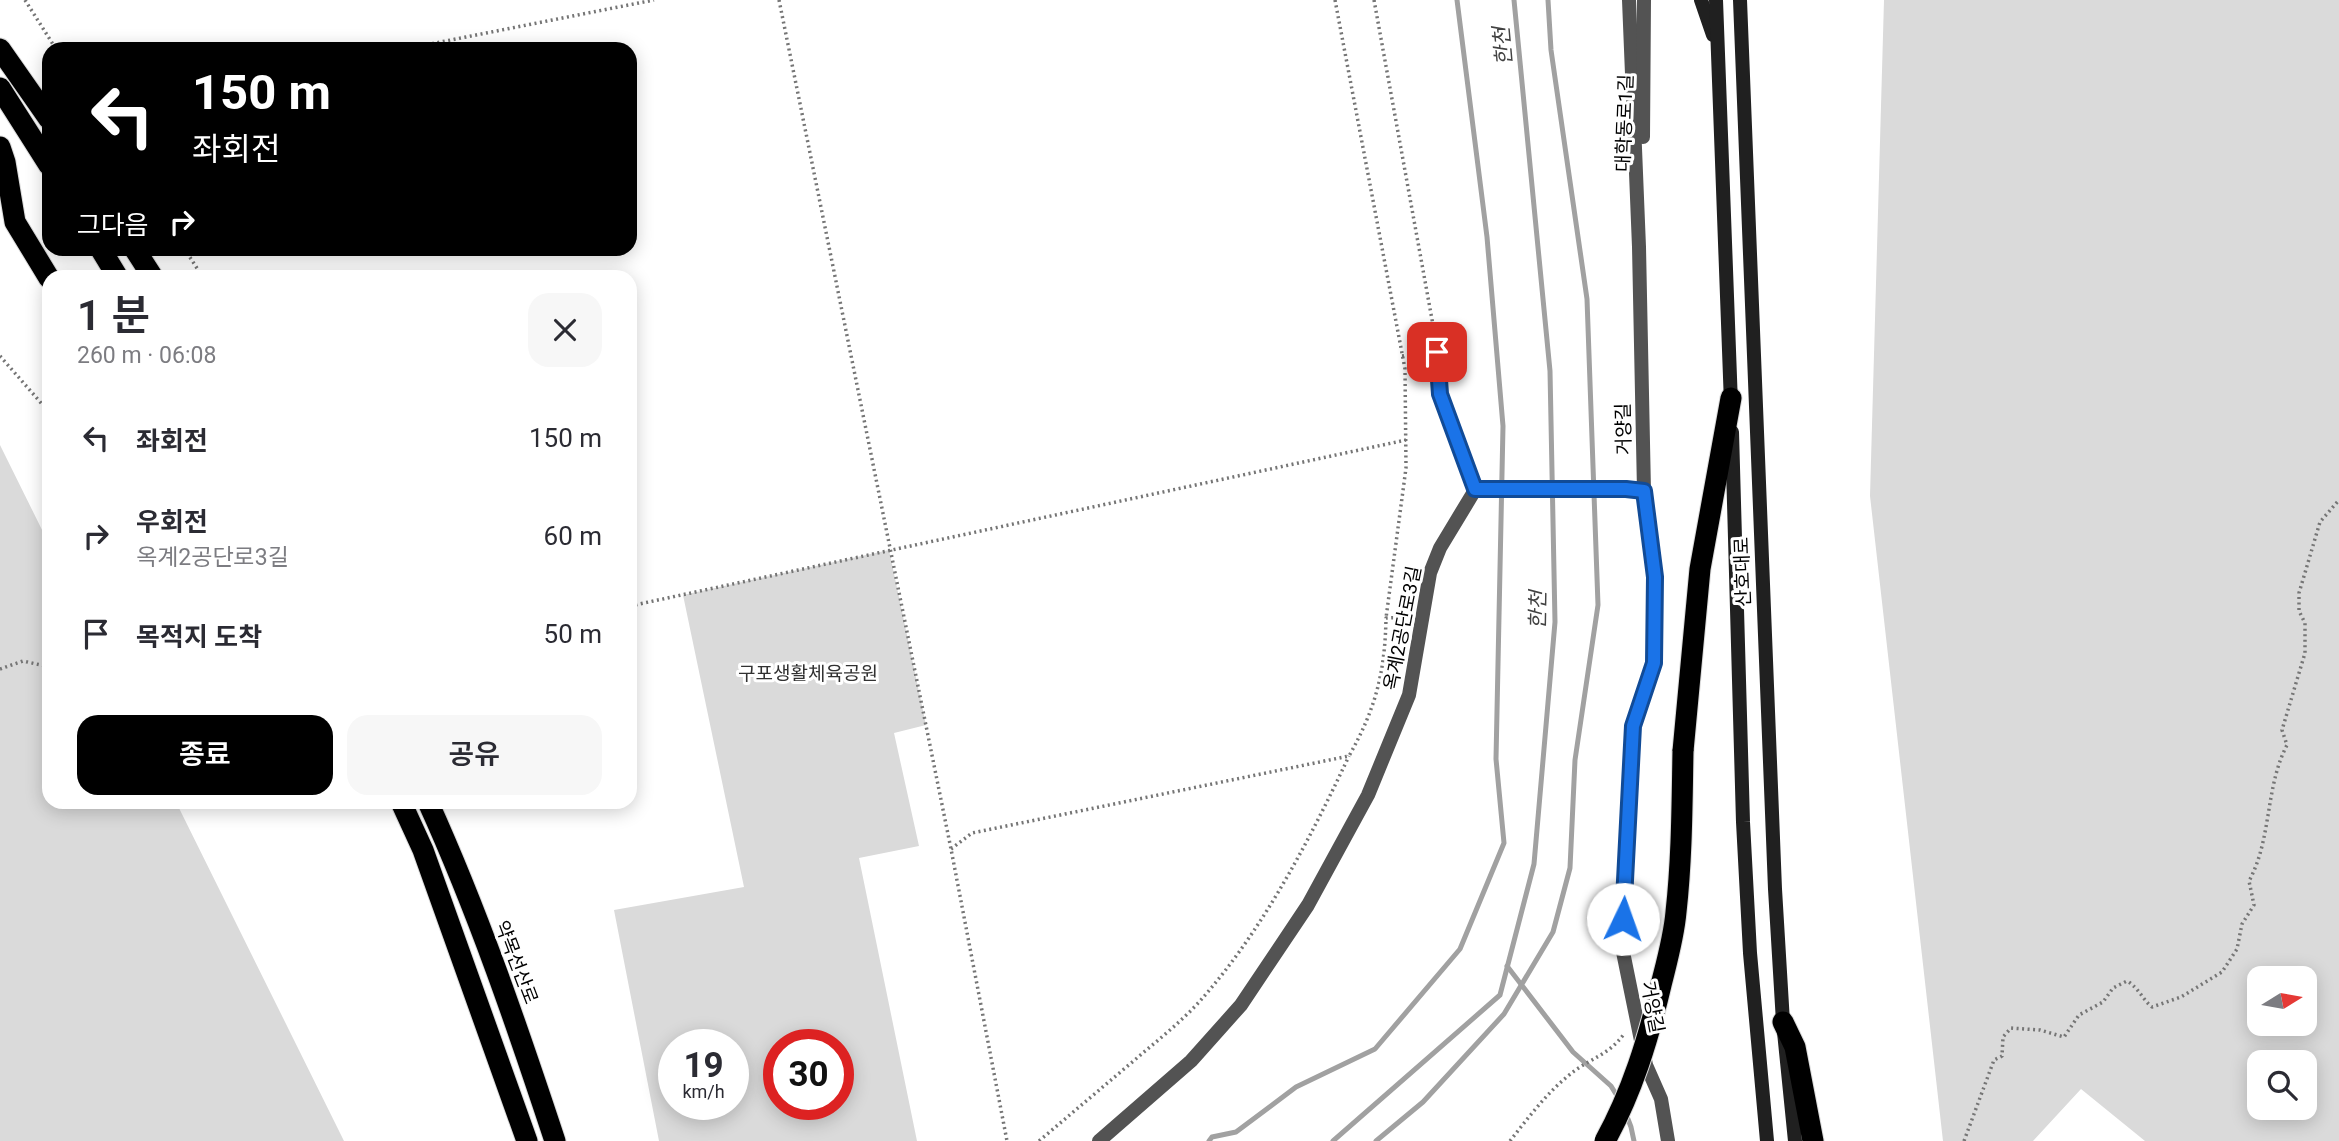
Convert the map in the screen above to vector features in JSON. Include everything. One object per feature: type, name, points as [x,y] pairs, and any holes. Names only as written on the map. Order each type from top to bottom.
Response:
[{"type":"highway","points":[[0,49],[42,109]]},
{"type":"highway","points":[[0,88],[42,153]]},
{"type":"highway","points":[[0,147],[15,222],[44,270]]},
{"type":"highway","points":[[1605,1141],[1629,1091],[1642,1055],[1668,956],[1678,889],[1683,751],[1700,569],[1731,398]]},
{"type":"highway","points":[[404,809],[423,850],[527,1141]]},
{"type":"highway","name":"약목선산로","points":[[431,809],[512,1010],[555,1141]]},
{"type":"highway","points":[[1783,1022],[1795,1047],[1813,1141]]},
{"type":"street","name":"거양길","points":[[1629,0],[1639,247],[1644,491],[1655,577],[1654,663],[1633,726],[1622,947],[1646,1065],[1661,1099],[1668,1141]]},
{"type":"street","name":"대학동로1길","points":[[1639,247],[1644,0]]},
{"type":"street","points":[[1701,0],[1718,50]]},
{"type":"street","name":"산호대로","points":[[1716,0],[1743,822],[1750,953],[1767,1141]]},
{"type":"street","name":"산호대로","points":[[1740,0],[1769,752],[1783,1022],[1795,1141]]},
{"type":"street","points":[[1437,352],[1440,394],[1481,489],[1644,491]]},
{"type":"street","name":"옥계2공단로3길","points":[[1100,1141],[1191,1061],[1241,1005],[1308,905],[1368,795],[1409,695],[1430,573],[1440,548],[1481,489]]},
{"type":"path","points":[[25,0],[52,42]]},
{"type":"path","points":[[441,42],[654,0]]},
{"type":"path","points":[[779,0],[951,849],[1007,1141]]},
{"type":"path","points":[[1039,1141],[1168,1031],[1199,1002],[1222,974],[1290,871],[1349,756],[1375,698],[1383,669],[1386,618],[1406,468],[1405,369],[1335,0]]},
{"type":"path","points":[[1374,0],[1437,352]]},
{"type":"path","points":[[0,356],[42,404]]},
{"type":"path","points":[[637,605],[1406,440]]},
{"type":"path","points":[[1964,1141],[1994,1060],[2002,1056],[2003,1037],[2011,1028],[2040,1030],[2064,1037],[2079,1016],[2103,1002],[2113,988],[2127,981],[2138,988],[2152,1007],[2181,997],[2222,972],[2236,948],[2242,924],[2254,905],[2249,881],[2257,866],[2271,806],[2277,763],[2287,744],[2282,730],[2305,653],[2305,623],[2299,611],[2299,593],[2320,522],[2339,500]]},
{"type":"path","points":[[1386,618],[1424,617]]},
{"type":"path","points":[[0,669],[23,661],[42,665]]},
{"type":"path","points":[[951,849],[972,833],[1349,756]]},
{"type":"path","points":[[1510,1141],[1536,1108],[1569,1075],[1614,1048]]},
{"type":"green space","points":[[1884,0],[2339,0],[2339,1141],[2145,1141],[2081,1089],[2033,1141],[1943,1141],[1870,496]]},
{"type":"green space","points":[[0,445],[42,530],[42,809],[179,809],[344,1141],[0,1141]]},
{"type":"green space","name":"구포생활체육공원","points":[[889,550],[926,725],[894,733],[919,846],[859,858],[917,1141],[659,1141],[614,910],[744,887],[683,595]]},
{"type":"waterway","points":[[1209,1141],[1212,1137],[1236,1132],[1296,1087],[1375,1049],[1460,949],[1504,843],[1496,759],[1503,426],[1487,237],[1457,0]]},
{"type":"waterway","name":"한천","points":[[1333,1141],[1500,995],[1534,864],[1555,622],[1550,371],[1514,0]]},
{"type":"waterway","points":[[1376,1141],[1423,1102],[1504,1014],[1553,932],[1570,868],[1575,760],[1598,605],[1587,299],[1551,50],[1548,0]]},
{"type":"waterway","points":[[1507,966],[1573,1052],[1611,1086],[1619,1099]]},
{"type":"waterway","points":[[1626,1114],[1634,1141]]},
{"type":"route","points":[[1437,352],[1440,394],[1475,489],[1644,491],[1655,577],[1654,663],[1633,726],[1623,919]]}]
